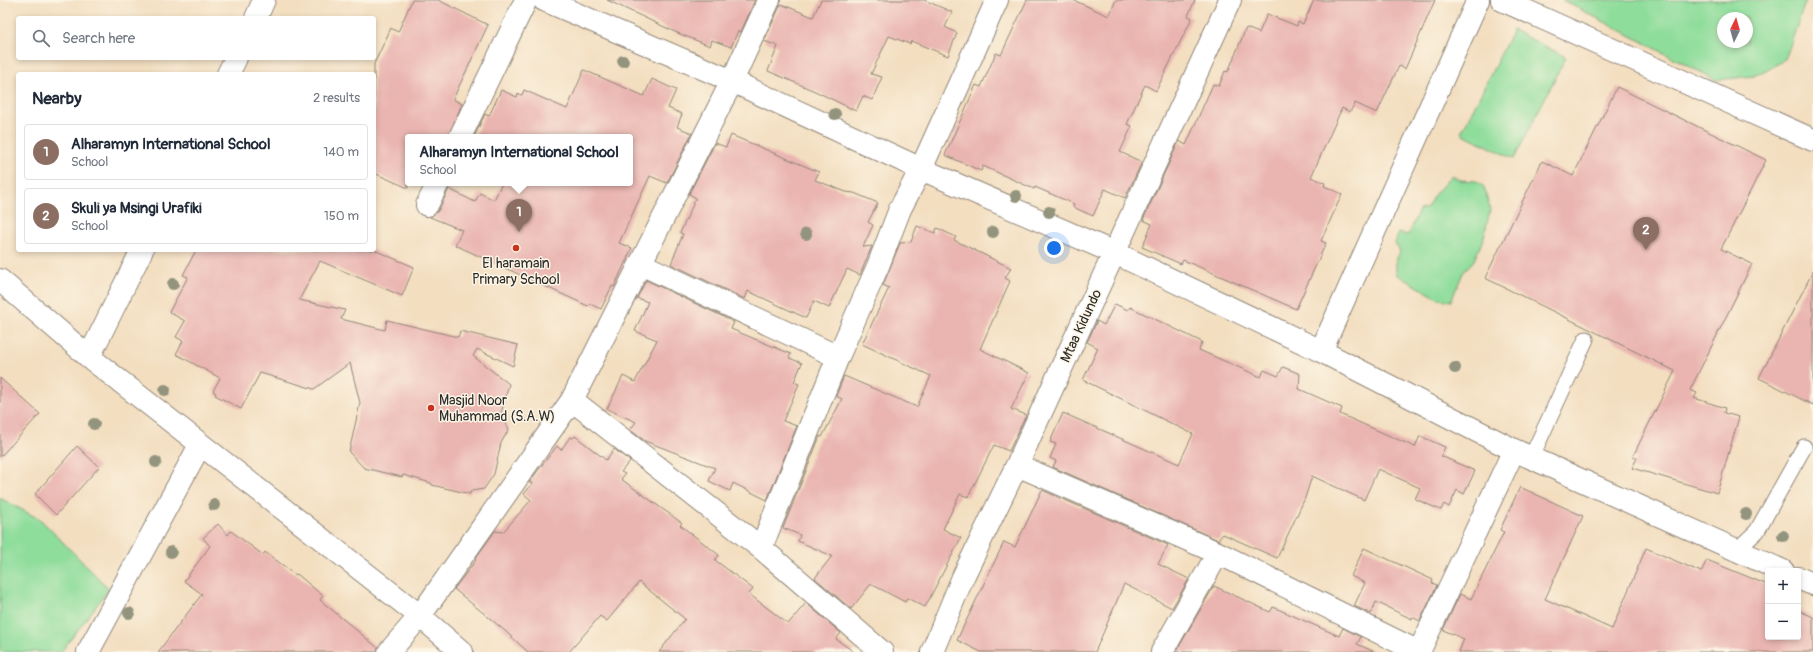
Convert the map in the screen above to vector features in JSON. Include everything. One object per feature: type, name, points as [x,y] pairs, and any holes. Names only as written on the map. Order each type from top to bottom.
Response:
[{"type":"street","points":[[257,16],[264,0]]},
{"type":"street","points":[[461,134],[526,0]]},
{"type":"street","points":[[544,0],[732,81],[921,169],[1115,253],[1321,352],[1522,454],[1776,568]]},
{"type":"street","points":[[389,652],[420,616],[572,400],[732,81],[769,0]]},
{"type":"street","points":[[761,548],[838,357],[878,266],[900,209],[921,169],[997,0]]},
{"type":"street","name":"Mtaa Kidundo","points":[[932,652],[963,577],[1018,465],[1230,0]]},
{"type":"street","points":[[1321,352],[1478,0]]},
{"type":"street","points":[[1502,0],[1813,140]]},
{"type":"street","points":[[229,72],[235,60]]},
{"type":"street","points":[[427,205],[436,186]]},
{"type":"street","points":[[90,357],[141,252]]},
{"type":"street","points":[[641,264],[838,357]]},
{"type":"street","points":[[0,280],[90,357],[200,445],[420,616],[462,652]]},
{"type":"street","points":[[572,400],[761,548],[882,652]]},
{"type":"street","points":[[88,652],[200,445]]},
{"type":"street","points":[[1018,465],[1218,553],[1419,652],[1522,454]]},
{"type":"street","points":[[1162,652],[1218,553]]},
{"type":"street","points":[[1801,579],[1813,584]]},
{"type":"lane","points":[[1522,454],[1586,339]]},
{"type":"lane","points":[[1737,550],[1756,531],[1804,447]]},
{"type":"green space","points":[[1562,0],[1806,0],[1785,60],[1754,76],[1716,80]]},
{"type":"green space","points":[[1513,30],[1566,57],[1514,159],[1461,133]]},
{"type":"green space","points":[[1452,175],[1460,180],[1476,181],[1484,187],[1490,210],[1484,237],[1474,260],[1463,273],[1451,301],[1439,299],[1396,274],[1396,260],[1400,252],[1395,243],[1399,233],[1408,235],[1419,210],[1427,208],[1434,195]]},
{"type":"green space","points":[[0,498],[41,520],[109,589],[61,652],[0,652]]},
{"type":"building","points":[[412,0],[438,0],[488,25],[453,99],[462,104],[449,134],[405,134],[405,186],[408,186],[408,188],[376,174],[376,72],[374,72],[374,64],[391,28],[398,32]]},
{"type":"building","points":[[607,0],[755,0],[741,32],[738,31],[731,47],[712,40],[710,46],[675,32]]},
{"type":"building","points":[[821,0],[924,0],[952,12],[945,27],[957,33],[948,56],[911,41],[910,44],[889,36],[871,74],[882,77],[872,100],[863,96],[856,111],[768,71],[778,46],[764,41],[781,4],[813,17]]},
{"type":"building","points":[[1027,0],[1073,0],[1109,16],[1116,0],[1195,0],[1188,16],[1192,18],[1156,91],[1145,85],[1127,124],[1132,126],[1120,152],[1142,162],[1125,198],[1105,189],[1093,216],[1073,207],[1074,204],[1035,187],[1034,189],[983,166],[981,171],[945,155],[976,85],[981,87],[996,53],[1001,55]]},
{"type":"building","points":[[1314,0],[1435,0],[1405,69],[1399,66],[1377,113],[1355,103],[1350,112],[1342,108],[1311,177],[1325,183],[1324,186],[1342,194],[1321,241],[1326,243],[1296,309],[1183,260],[1181,264],[1142,247],[1152,224],[1143,220],[1179,141],[1186,145],[1213,84],[1219,86],[1225,71],[1228,72],[1246,28],[1259,33],[1267,14],[1297,26],[1298,22],[1303,24]]},
{"type":"building","points":[[584,70],[644,96],[652,79],[676,90],[668,108],[682,114],[677,127],[692,133],[667,183],[650,176],[619,243],[632,248],[614,287],[612,286],[601,309],[590,304],[588,306],[455,245],[462,230],[430,217],[438,211],[449,189],[475,202],[480,193],[494,200],[501,186],[633,186],[633,134],[475,134],[485,114],[489,116],[501,90],[517,97],[518,94],[522,95],[524,90],[567,109]]},
{"type":"building","points":[[1617,87],[1766,160],[1721,249],[1752,264],[1690,390],[1697,393],[1694,398],[1725,408],[1724,413],[1739,417],[1717,493],[1632,468],[1637,458],[1633,456],[1675,371],[1485,278],[1542,161],[1573,176]]},
{"type":"building","points":[[731,135],[819,172],[815,180],[878,203],[868,222],[873,225],[863,247],[872,246],[860,275],[847,269],[829,308],[814,301],[806,318],[748,291],[745,299],[671,264],[683,234],[680,233],[696,198],[689,194],[715,143],[726,147]]},
{"type":"building","points":[[917,226],[935,233],[937,228],[956,237],[954,240],[1011,268],[1005,278],[1010,281],[980,349],[1029,373],[1011,409],[1026,415],[1009,451],[994,445],[968,497],[960,494],[943,529],[961,538],[925,607],[907,598],[905,602],[871,584],[851,609],[815,578],[832,556],[798,541],[800,535],[783,528],[820,436],[822,437],[842,399],[836,396],[844,376],[917,407],[931,376],[862,344],[889,288],[883,285],[900,243],[911,242]]},
{"type":"building","points":[[376,251],[414,267],[402,296],[320,261],[299,300],[345,310],[341,319],[385,330],[387,320],[458,337],[460,331],[518,345],[513,366],[477,349],[473,356],[509,384],[501,414],[509,429],[501,443],[494,474],[484,489],[471,491],[470,494],[432,485],[431,483],[403,475],[402,477],[364,468],[349,452],[360,403],[350,363],[314,389],[260,373],[241,409],[215,395],[216,393],[213,391],[220,378],[176,354],[183,341],[176,337],[185,321],[169,312],[188,277],[183,275],[195,252]]},
{"type":"building","points":[[1813,271],[1813,405],[1759,378]]},
{"type":"building","points":[[646,280],[734,322],[731,329],[791,354],[789,358],[802,363],[794,382],[799,384],[783,421],[797,426],[767,500],[733,483],[730,491],[709,481],[715,468],[645,441],[630,430],[636,422],[607,409],[623,376],[635,382],[657,340],[635,331],[648,302],[637,298]]},
{"type":"building","points":[[1115,304],[1128,310],[1130,307],[1202,342],[1199,350],[1261,377],[1264,370],[1278,376],[1283,367],[1300,374],[1299,389],[1342,408],[1340,414],[1415,447],[1420,436],[1445,447],[1441,456],[1475,471],[1464,494],[1457,490],[1449,507],[1444,504],[1441,510],[1415,499],[1420,488],[1378,469],[1364,500],[1312,476],[1305,498],[1277,558],[1223,534],[1218,540],[1053,467],[1056,461],[1050,458],[1056,444],[1050,442],[1063,413],[1179,464],[1193,434],[1083,380],[1098,348],[1087,342],[1097,321],[1104,325]]},
{"type":"building","points":[[0,378],[40,414],[0,457]]},
{"type":"building","points":[[575,436],[606,460],[614,449],[630,461],[621,472],[625,474],[621,479],[682,523],[680,525],[719,555],[715,560],[753,589],[749,594],[788,624],[806,603],[841,633],[836,639],[854,652],[659,652],[685,619],[639,582],[607,621],[600,616],[569,652],[528,652],[454,589],[476,560],[475,559],[495,531],[503,532],[531,500],[524,494],[533,483],[529,483],[557,446],[561,450],[570,437],[573,438]]},
{"type":"building","points":[[77,446],[99,467],[56,515],[35,494]]},
{"type":"building","points":[[1520,487],[1583,516],[1545,599],[1612,629],[1646,548],[1701,572],[1707,560],[1765,584],[1765,640],[1801,640],[1801,611],[1813,617],[1813,652],[1459,652],[1464,639],[1443,630],[1460,594],[1471,599],[1504,532],[1500,530]]},
{"type":"building","points":[[1042,490],[1168,545],[1158,564],[1189,579],[1172,608],[1124,584],[1095,652],[981,652],[957,640],[1004,542],[1015,547]]},
{"type":"building","points":[[218,524],[228,535],[231,531],[263,555],[265,552],[296,575],[297,574],[323,596],[320,600],[378,648],[377,652],[158,652],[202,594],[184,581],[210,546],[203,538]]},
{"type":"building","points":[[1364,548],[1433,580],[1432,583],[1437,585],[1420,621],[1412,617],[1412,619],[1376,602],[1371,614],[1354,606],[1365,583],[1351,576]]},
{"type":"building","points":[[1214,586],[1270,612],[1273,607],[1339,636],[1343,628],[1361,637],[1357,644],[1375,652],[1176,652]]},
{"type":"place","name":"Alharamyn International School","points":[[519,232]]},
{"type":"place","name":"El haramain Primary School","points":[[516,248]]},
{"type":"place","name":"Skuli ya Msingi Urafiki","points":[[1646,250]]},
{"type":"place","name":"Masjid Noor Muhammad (S.A.W)","points":[[431,408]]}]
